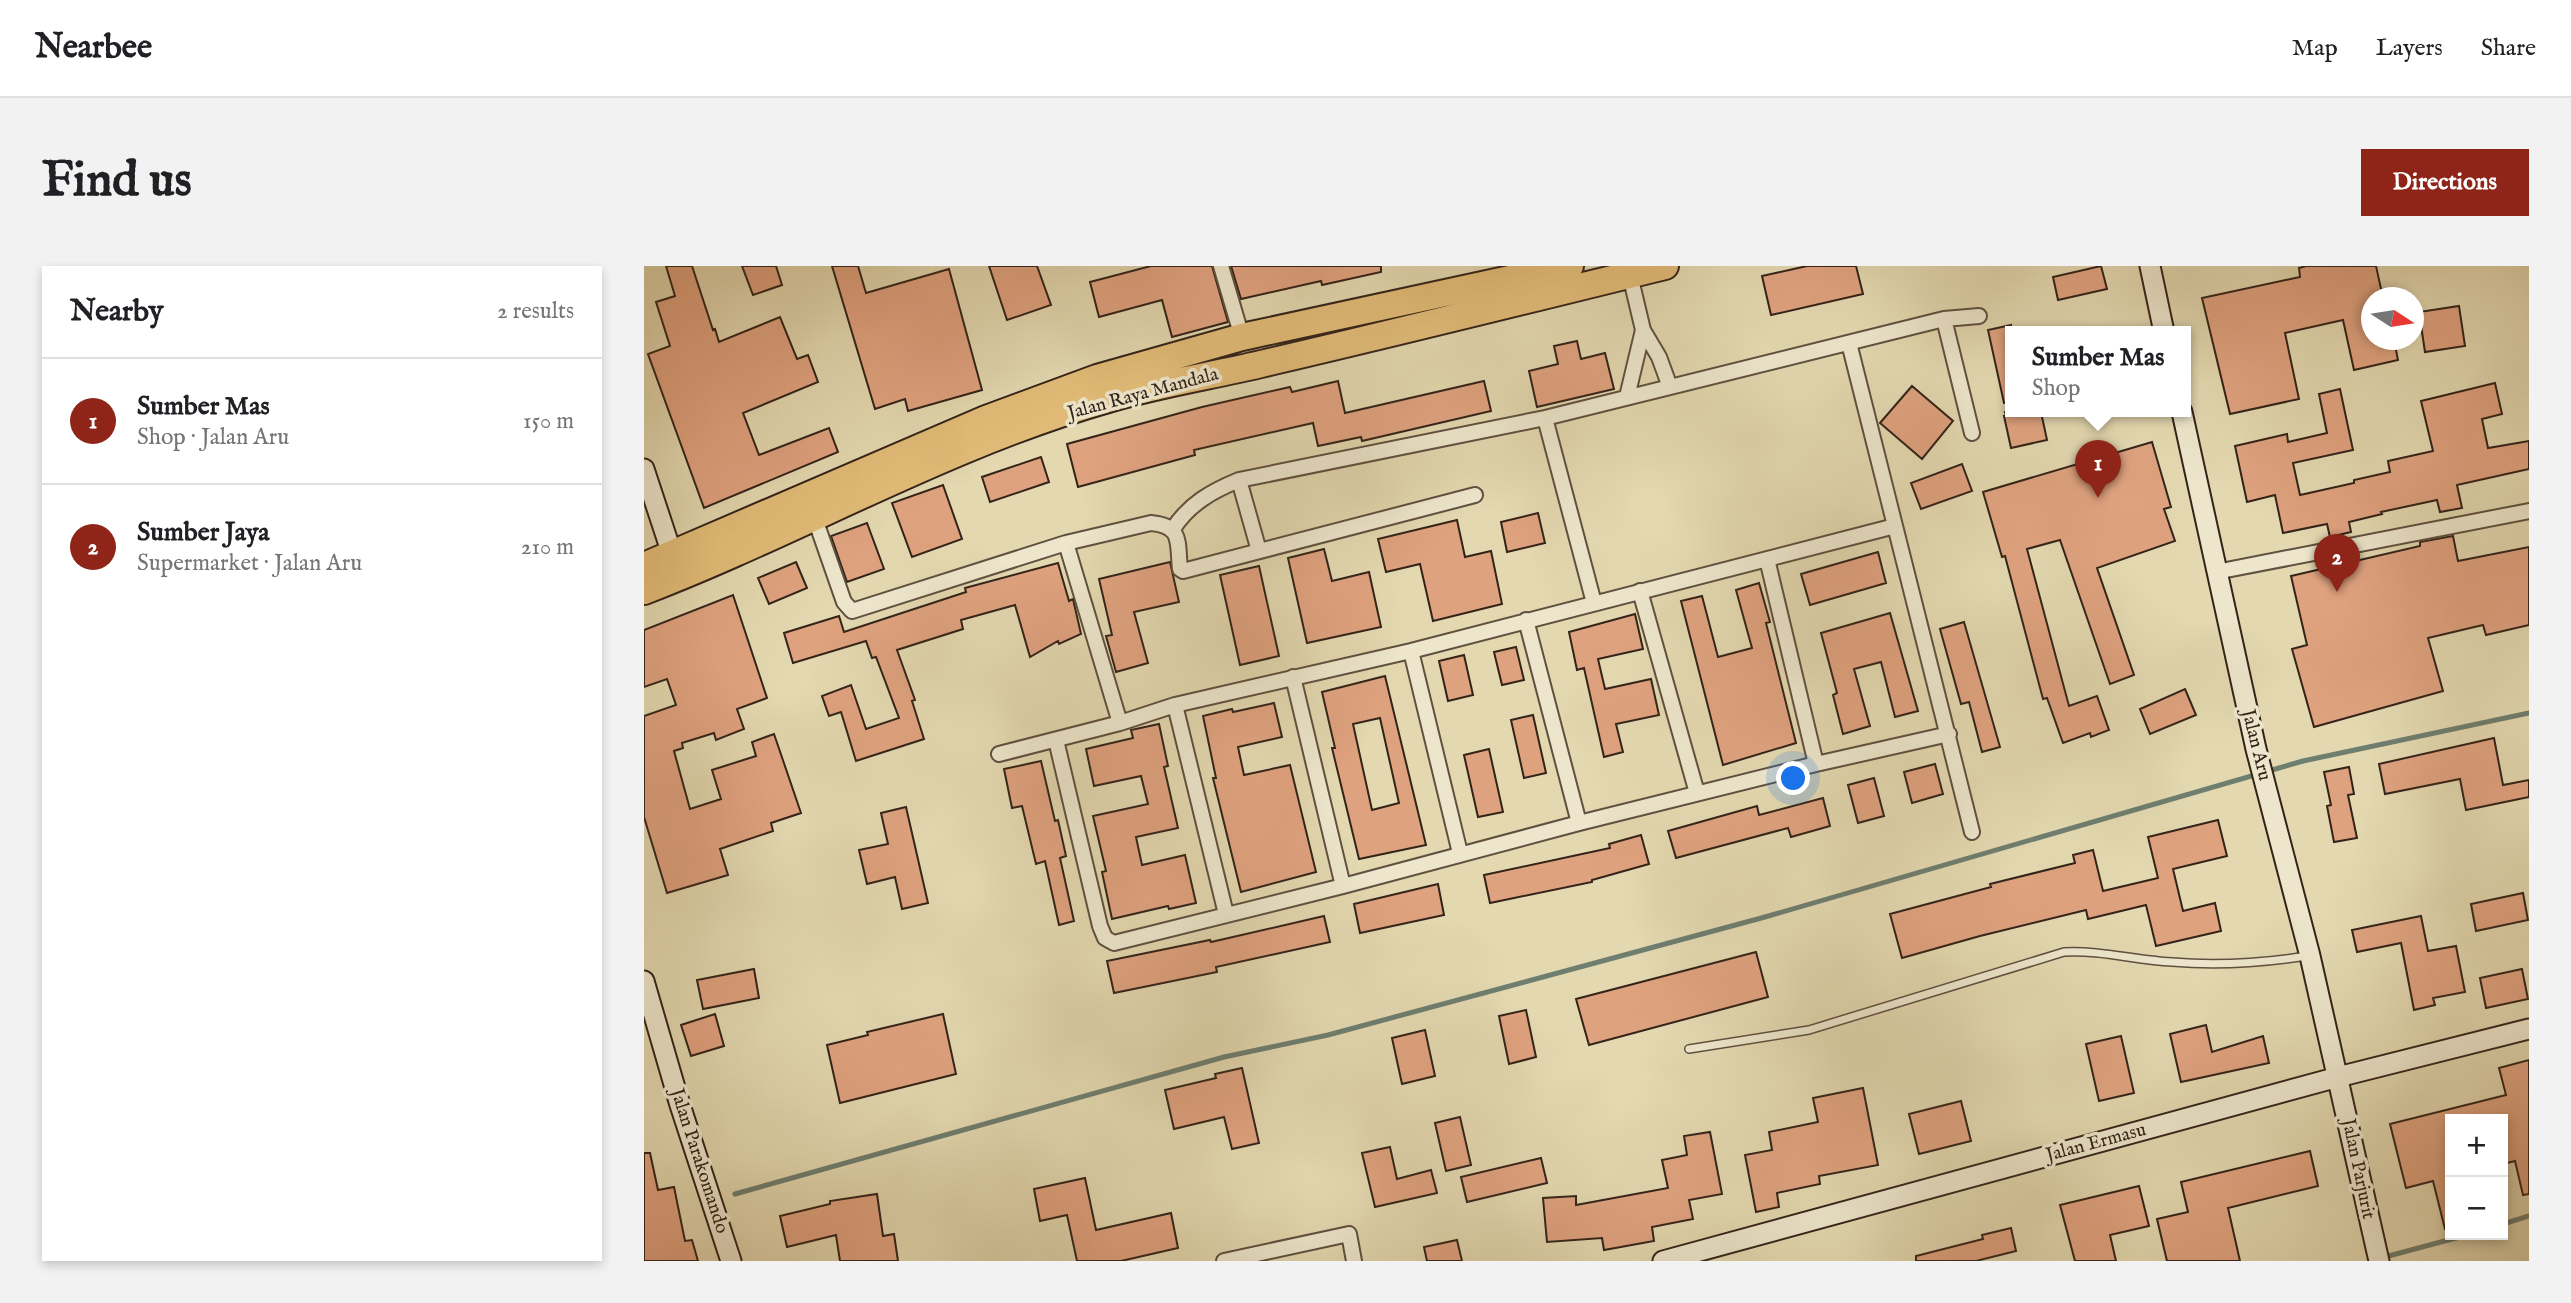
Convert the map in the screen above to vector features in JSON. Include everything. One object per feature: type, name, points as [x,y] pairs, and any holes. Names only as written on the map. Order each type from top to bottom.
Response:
[{"type":"highway","name":"Jalan Raya Mandala","points":[[644,566],[986,419],[1097,378],[1242,337],[1570,266]]},
{"type":"highway","name":"Jalan Raya Mandala","points":[[644,591],[707,567],[814,516],[1000,436],[1108,399],[1376,336],[1629,270],[1665,266]]},
{"type":"highway","points":[[1367,310],[1376,336]]},
{"type":"street","points":[[1221,266],[1242,337]]},
{"type":"street","points":[[2151,266],[2164,326]]},
{"type":"street","points":[[1629,270],[1643,330],[1659,356],[1670,387]]},
{"type":"street","points":[[1172,529],[1182,514],[1210,492],[1239,480],[1545,418],[1944,318],[1979,316]]},
{"type":"street","points":[[1944,318],[1972,433]]},
{"type":"street","points":[[1627,397],[1643,330]]},
{"type":"street","points":[[1849,343],[1972,831]]},
{"type":"street","name":"Jalan Aru","points":[[2183,417],[2256,749],[2270,796],[2338,1077]]},
{"type":"street","points":[[1545,418],[1594,603]]},
{"type":"street","points":[[644,470],[672,554]]},
{"type":"street","points":[[1239,480],[1259,551]]},
{"type":"street","points":[[814,516],[844,602],[852,611],[1066,543],[1151,523],[1165,524],[1177,535],[1181,571],[1475,495]]},
{"type":"street","points":[[2216,572],[2529,511]]},
{"type":"street","points":[[999,754],[1120,723],[1175,705],[1411,651],[1895,526]]},
{"type":"street","points":[[1066,543],[1120,723]]},
{"type":"street","points":[[1767,559],[1816,764]]},
{"type":"street","points":[[1640,591],[1697,793]]},
{"type":"street","points":[[1526,620],[1579,823]]},
{"type":"street","points":[[1411,651],[1460,853]]},
{"type":"street","points":[[1293,677],[1343,886]]},
{"type":"street","points":[[1175,705],[1227,914]]},
{"type":"street","points":[[1056,740],[1105,938],[1114,943],[1697,793],[1949,734]]},
{"type":"street","name":"Jalan Parakomando","points":[[644,981],[650,1023],[731,1261]]},
{"type":"street","name":"Jalan Ermasu","points":[[1663,1261],[2338,1077],[2529,1029]]},
{"type":"street","name":"Jalan Parjurit","points":[[2338,1077],[2379,1261]]},
{"type":"street","points":[[1224,1261],[1349,1234],[1354,1261]]},
{"type":"lane","points":[[1689,1049],[1809,1030],[2064,952],[2092,951],[2170,962],[2225,965],[2310,956]]},
{"type":"building","points":[[666,266],[692,266],[719,342],[780,317],[797,359],[808,355],[818,382],[743,413],[759,455],[829,428],[838,452],[704,508],[648,354],[670,346],[656,302],[675,296]]},
{"type":"building","points":[[742,266],[776,266],[782,285],[753,295]]},
{"type":"building","points":[[832,266],[858,266],[866,293],[949,269],[982,390],[908,411],[905,399],[875,409]]},
{"type":"building","points":[[989,266],[1037,266],[1051,305],[1007,320]]},
{"type":"building","points":[[1151,266],[1212,266],[1228,322],[1172,337],[1162,300],[1099,317],[1090,282]]},
{"type":"building","points":[[1231,266],[1381,266],[1381,272],[1322,285],[1321,281],[1241,299]]},
{"type":"building","points":[[1807,266],[1856,266],[1863,294],[1771,315],[1762,276]]},
{"type":"building","points":[[2101,266],[2107,289],[2058,300],[2053,277]]},
{"type":"building","points":[[2376,266],[2381,287],[2361,287],[2361,350],[2396,350],[2398,360],[2354,370],[2343,320],[2285,333],[2299,399],[2230,414],[2202,298],[2300,277],[2299,268]]},
{"type":"building","points":[[2459,306],[2465,346],[2425,352],[2424,311]]},
{"type":"building","points":[[2005,326],[2005,403],[2004,403],[1988,330]]},
{"type":"building","points":[[1577,341],[1581,359],[1605,353],[1614,389],[1537,407],[1529,371],[1558,364],[1554,346]]},
{"type":"building","points":[[1338,381],[1345,413],[1484,381],[1491,411],[1362,441],[1361,437],[1318,446],[1313,423],[1194,450],[1195,455],[1078,487],[1067,444],[1202,407],[1290,387],[1292,392]]},
{"type":"building","points":[[2495,383],[2502,414],[2482,419],[2488,448],[2529,441],[2529,469],[2457,485],[2462,508],[2440,512],[2437,500],[2381,512],[2382,514],[2349,522],[2351,532],[2330,537],[2327,524],[2283,533],[2275,495],[2247,502],[2235,446],[2287,434],[2288,442],[2327,433],[2319,394],[2340,389],[2353,450],[2293,463],[2300,495],[2390,472],[2388,461],[2433,451],[2421,401]]},
{"type":"building","points":[[1912,386],[1953,421],[1922,459],[1880,423]]},
{"type":"building","points":[[2004,416],[2042,417],[2047,440],[2011,448]]},
{"type":"building","points":[[2152,442],[2171,507],[2164,509],[2175,541],[2097,568],[2134,675],[2110,684],[2060,540],[2027,549],[2069,706],[2097,696],[2109,730],[2091,737],[2090,733],[2063,743],[2047,698],[2043,699],[2005,556],[2002,557],[1983,492]]},
{"type":"building","points":[[1041,457],[1049,482],[990,502],[982,477]]},
{"type":"building","points":[[1962,464],[1972,491],[1921,509],[1911,483]]},
{"type":"building","points":[[943,485],[962,539],[912,557],[892,503]]},
{"type":"building","points":[[1538,513],[1545,543],[1507,552],[1501,522]]},
{"type":"building","points":[[1457,520],[1465,557],[1491,551],[1502,604],[1433,621],[1420,564],[1386,572],[1378,539]]},
{"type":"building","points":[[867,523],[884,569],[847,582],[831,536]]},
{"type":"building","points":[[2453,536],[2458,561],[2529,547],[2529,625],[2486,635],[2483,625],[2428,638],[2443,691],[2314,727],[2292,649],[2307,645],[2291,576]]},
{"type":"building","points":[[1324,549],[1332,581],[1369,572],[1381,627],[1307,643],[1288,558]]},
{"type":"building","points":[[1878,552],[1886,583],[1810,605],[1801,574]]},
{"type":"building","points":[[796,562],[807,588],[769,604],[758,578]]},
{"type":"building","points":[[1170,562],[1179,602],[1134,612],[1148,663],[1116,672],[1106,636],[1112,635],[1099,579]]},
{"type":"building","points":[[1058,563],[1069,601],[1073,599],[1081,634],[1059,644],[1058,641],[1030,657],[1015,605],[961,620],[963,629],[897,650],[915,700],[912,701],[924,739],[856,761],[841,712],[829,716],[822,696],[851,685],[866,729],[899,718],[876,657],[872,658],[866,641],[793,663],[784,633],[839,616],[844,632],[966,592],[965,588]]},
{"type":"building","points":[[1259,566],[1279,656],[1240,665],[1220,575]]},
{"type":"building","points":[[1759,583],[1770,622],[1766,623],[1796,743],[1723,765],[1681,601],[1702,596],[1718,657],[1752,648],[1736,590]]},
{"type":"building","points":[[733,595],[767,698],[737,709],[744,729],[716,740],[714,733],[682,743],[683,748],[674,751],[690,809],[721,799],[712,770],[756,756],[752,742],[774,734],[801,813],[771,823],[773,831],[720,849],[728,875],[667,893],[644,817],[644,716],[676,705],[667,679],[644,687],[644,630]]},
{"type":"building","points":[[1890,613],[1918,711],[1895,717],[1881,662],[1854,669],[1870,726],[1843,734],[1833,695],[1837,693],[1821,633]]},
{"type":"building","points":[[1635,614],[1643,649],[1598,659],[1605,689],[1651,679],[1659,715],[1616,724],[1623,752],[1604,757],[1584,668],[1577,670],[1569,632]]},
{"type":"building","points":[[1964,622],[2000,747],[1982,752],[1969,702],[1961,704],[1940,629]]},
{"type":"building","points":[[1516,647],[1524,680],[1502,685],[1494,652]]},
{"type":"building","points":[[1464,655],[1473,695],[1448,701],[1439,661]]},
{"type":"building","points":[[1385,676],[1426,845],[1359,859],[1332,748],[1335,748],[1322,692]],"holes":[[[1380,718],[1399,803],[1372,810],[1353,724]]]},
{"type":"building","points":[[2185,689],[2196,715],[2150,734],[2140,709]]},
{"type":"building","points":[[1274,703],[1282,737],[1238,747],[1244,775],[1290,765],[1316,872],[1241,892],[1213,778],[1216,778],[1203,716]]},
{"type":"building","points":[[1533,715],[1546,773],[1524,778],[1511,720]]},
{"type":"building","points":[[1159,724],[1168,766],[1164,767],[1178,828],[1136,837],[1142,865],[1185,855],[1196,903],[1169,909],[1168,906],[1112,919],[1102,872],[1106,871],[1093,816],[1148,804],[1141,776],[1094,786],[1086,749],[1133,738],[1131,730]]},
{"type":"building","points":[[2494,738],[2503,785],[2529,780],[2529,797],[2466,810],[2460,779],[2385,794],[2379,764]]},
{"type":"building","points":[[1489,749],[1503,812],[1478,817],[1464,755]]},
{"type":"building","points":[[1041,761],[1066,856],[1060,858],[1074,921],[1059,925],[1045,861],[1036,864],[1022,806],[1012,808],[1004,769]]},
{"type":"building","points":[[1935,764],[1943,794],[1912,803],[1904,772]]},
{"type":"building","points":[[2349,767],[2354,794],[2348,795],[2357,838],[2334,842],[2327,806],[2331,805],[2324,772]]},
{"type":"building","points":[[1874,778],[1884,816],[1858,823],[1848,785]]},
{"type":"building","points":[[1823,798],[1830,826],[1791,837],[1788,828],[1676,858],[1668,831],[1757,806],[1759,815]]},
{"type":"building","points":[[906,807],[928,903],[902,909],[895,877],[867,884],[859,850],[888,844],[881,813]]},
{"type":"building","points":[[2218,820],[2227,856],[2173,869],[2183,911],[2215,903],[2221,931],[2156,946],[2146,905],[2088,919],[2086,910],[1902,958],[1890,914],[1991,887],[1990,884],[2075,863],[2073,855],[2093,850],[2103,891],[2158,878],[2148,837]]},
{"type":"building","points":[[1641,835],[1649,864],[1592,882],[1490,903],[1484,875],[1610,848],[1609,844]]},
{"type":"building","points":[[1438,884],[1444,915],[1360,933],[1354,904]]},
{"type":"building","points":[[2523,893],[2528,920],[2476,931],[2471,904]]},
{"type":"building","points":[[1324,916],[1330,942],[1216,967],[1217,972],[1114,993],[1107,961],[1210,940],[1211,942]]},
{"type":"building","points":[[2421,916],[2428,951],[2456,946],[2465,992],[2433,998],[2435,1005],[2414,1010],[2401,943],[2357,952],[2352,930]]},
{"type":"building","points":[[1756,952],[1768,997],[1589,1045],[1576,999]]},
{"type":"building","points":[[754,969],[759,998],[703,1009],[697,980]]},
{"type":"building","points":[[2522,969],[2528,999],[2486,1008],[2480,978]]},
{"type":"building","points":[[1526,1010],[1536,1057],[1509,1064],[1499,1016]]},
{"type":"building","points":[[715,1014],[724,1046],[691,1056],[681,1025]]},
{"type":"building","points":[[943,1014],[956,1074],[840,1103],[827,1045],[868,1035],[867,1032]]},
{"type":"building","points":[[2206,1025],[2212,1052],[2263,1036],[2269,1063],[2181,1082],[2170,1034]]},
{"type":"building","points":[[1425,1030],[1435,1076],[1402,1084],[1392,1038]]},
{"type":"building","points":[[2121,1036],[2134,1093],[2099,1101],[2086,1044]]},
{"type":"building","points":[[2529,1060],[2529,1194],[2523,1195],[2515,1161],[2508,1163],[2508,1114],[2445,1114],[2445,1229],[2433,1181],[2406,1188],[2390,1124],[2506,1095],[2499,1068]]},
{"type":"building","points":[[1242,1068],[1259,1143],[1232,1149],[1224,1117],[1174,1129],[1165,1090],[1216,1078],[1215,1074]]},
{"type":"building","points":[[1863,1088],[1878,1165],[1819,1176],[1820,1184],[1777,1193],[1779,1207],[1756,1212],[1745,1155],[1772,1150],[1769,1132],[1818,1122],[1813,1098]]},
{"type":"building","points":[[1961,1101],[1971,1141],[1919,1154],[1909,1114]]},
{"type":"building","points":[[1460,1117],[1471,1165],[1446,1171],[1435,1123]]},
{"type":"building","points":[[1710,1132],[1722,1194],[1689,1200],[1693,1219],[1652,1227],[1654,1241],[1604,1250],[1602,1238],[1547,1242],[1543,1198],[1576,1196],[1576,1205],[1668,1188],[1662,1160],[1687,1155],[1684,1136]]},
{"type":"building","points":[[1390,1147],[1397,1179],[1431,1170],[1437,1193],[1375,1207],[1362,1153]]},
{"type":"building","points":[[2310,1151],[2318,1186],[2228,1208],[2240,1261],[2167,1261],[2157,1219],[2188,1212],[2181,1182]]},
{"type":"building","points":[[644,1153],[650,1153],[658,1190],[674,1187],[685,1241],[692,1240],[698,1261],[644,1261]]},
{"type":"building","points":[[1541,1158],[1547,1183],[1467,1202],[1461,1177]]},
{"type":"building","points":[[1085,1178],[1096,1230],[1171,1213],[1178,1248],[1121,1261],[1077,1261],[1067,1215],[1040,1221],[1034,1189]]},
{"type":"building","points":[[2139,1186],[2149,1226],[2110,1235],[2116,1261],[2075,1261],[2060,1205]]},
{"type":"building","points":[[877,1194],[883,1236],[894,1234],[898,1261],[840,1261],[836,1235],[787,1247],[780,1216],[830,1204],[830,1201]]},
{"type":"building","points":[[2011,1228],[2016,1251],[1976,1261],[1916,1261],[1916,1256],[1983,1239],[1982,1235]]},
{"type":"building","points":[[1457,1240],[1462,1261],[1427,1261],[1424,1247]]},
{"type":"waterway","points":[[735,1194],[1224,1057],[1328,1035],[1765,917],[2303,761],[2529,713]]},
{"type":"waterway","points":[[2508,1222],[2529,1216]]},
{"type":"waterway","points":[[2381,1258],[2448,1240]]},
{"type":"place","name":"Sumber Mas","points":[[2098,498]]},
{"type":"place","name":"Sumber Jaya","points":[[2337,592]]}]
